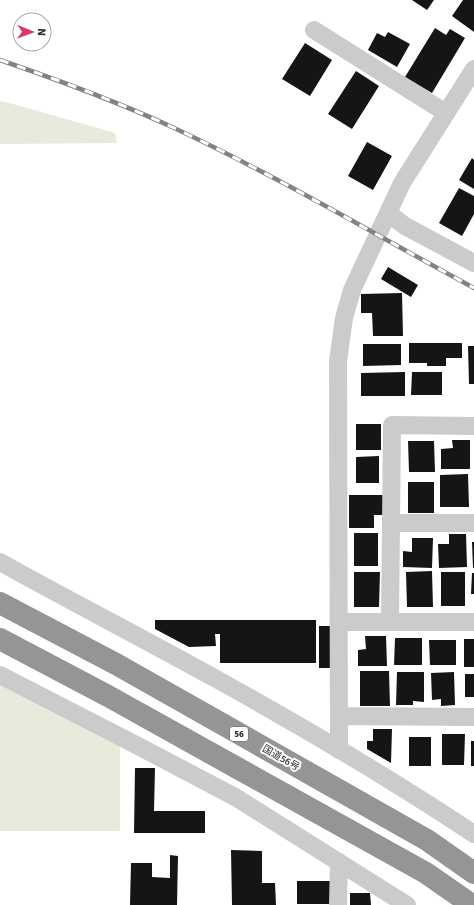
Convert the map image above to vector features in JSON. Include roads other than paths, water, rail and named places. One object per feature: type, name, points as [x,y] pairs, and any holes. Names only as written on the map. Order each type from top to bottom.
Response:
[{"type":"highway","name":"国道56号","points":[[0,603],[116,664],[420,836],[474,873]]},
{"type":"highway","points":[[0,639],[108,696],[426,873],[472,905]]},
{"type":"street","points":[[314,30],[446,113]]},
{"type":"street","points":[[339,750],[338,361],[344,318],[352,290],[402,183],[474,70]]},
{"type":"street","points":[[388,213],[405,226],[474,263]]},
{"type":"street","points":[[390,622],[392,425],[474,426]]},
{"type":"street","points":[[392,523],[474,523]]},
{"type":"street","points":[[0,562],[219,680],[432,806],[474,834]]},
{"type":"street","points":[[339,622],[474,622]]},
{"type":"street","points":[[0,675],[235,797],[407,905]]},
{"type":"street","points":[[339,716],[474,717]]},
{"type":"street","points":[[338,905],[339,862]]},
{"type":"railway","points":[[0,60],[65,83],[151,117],[210,145],[474,288]]}]
